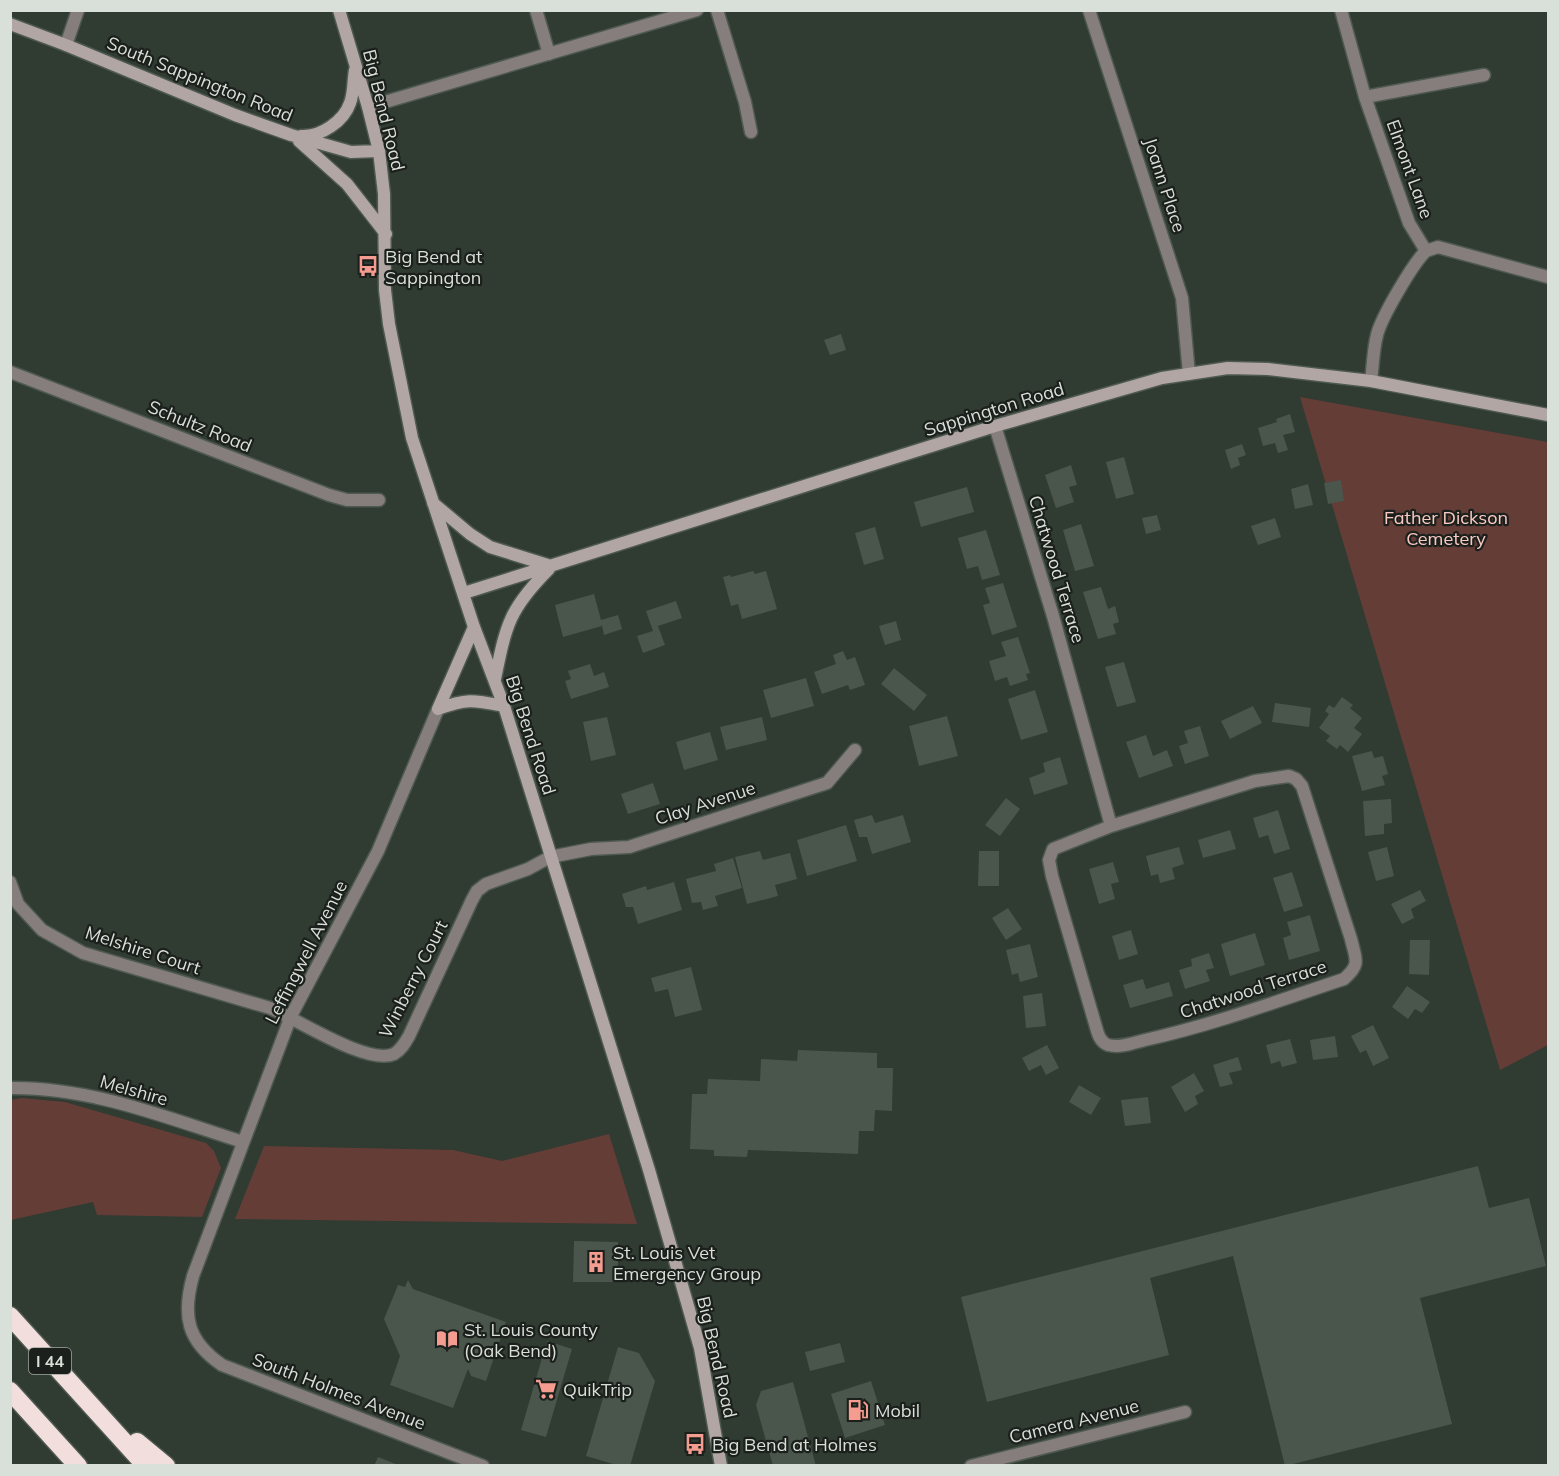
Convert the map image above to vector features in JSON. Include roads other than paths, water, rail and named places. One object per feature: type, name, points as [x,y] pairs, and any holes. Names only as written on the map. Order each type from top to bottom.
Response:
[{"type":"highway","name":"I 44","points":[[10,1316],[146,1466]]},
{"type":"highway","name":"I 44","points":[[10,1391],[78,1466]]},
{"type":"highway","points":[[91,1405],[166,1466]]},
{"type":"main road","name":"Big Bend Road","points":[[339,10],[356,63],[379,151],[384,194],[389,324],[412,438],[474,627],[504,706],[650,1170],[697,1337],[722,1466]]},
{"type":"main road","name":"South Sappington Road","points":[[10,24],[235,115],[291,135],[351,152],[379,151]]},
{"type":"main road","points":[[291,135],[308,136],[325,132],[336,122],[350,104],[356,63]]},
{"type":"main road","points":[[291,135],[347,184],[386,234]]},
{"type":"main road","name":"Sappington Road","points":[[464,593],[995,426],[1162,378],[1228,368],[1268,369],[1371,381],[1548,415]]},
{"type":"main road","points":[[432,502],[465,530],[490,547],[552,566],[528,590],[513,613],[504,638],[494,681]]},
{"type":"main road","name":"Leffingwell Avenue","points":[[438,709],[474,627]]},
{"type":"main road","points":[[438,709],[459,701],[474,700],[504,706]]},
{"type":"street","points":[[66,45],[78,10]]},
{"type":"street","points":[[536,10],[549,54]]},
{"type":"street","points":[[368,107],[697,10]]},
{"type":"street","points":[[717,10],[746,102],[751,132]]},
{"type":"street","name":"Joann Place","points":[[1089,10],[1182,298],[1189,374]]},
{"type":"street","name":"Elmont Lane","points":[[1341,10],[1365,97],[1409,223],[1426,251]]},
{"type":"street","name":"Elmont Lane","points":[[1365,97],[1484,75]]},
{"type":"street","points":[[1371,381],[1377,333],[1409,273],[1426,251],[1438,247],[1548,277]]},
{"type":"street","name":"Schultz Road","points":[[10,372],[329,495],[346,500],[380,500]]},
{"type":"street","name":"Chatwood Terrace","points":[[995,426],[1053,616],[1111,826]]},
{"type":"street","name":"Leffingwell Avenue","points":[[192,1336],[188,1304],[193,1276],[291,1016],[378,851],[438,709]]},
{"type":"street","name":"Clay Avenue","points":[[550,857],[591,849],[629,847],[827,783],[855,750]]},
{"type":"street","name":"Chatwood Terrace","points":[[1279,777],[1296,778],[1302,786],[1351,939],[1356,961],[1355,969],[1344,980],[1222,1019],[1152,1039],[1118,1046],[1106,1045],[1101,1040],[1096,1027],[1049,860],[1053,849],[1111,826],[1255,781],[1279,777]]},
{"type":"street","name":"Winberry Court","points":[[291,1016],[312,1029],[369,1054],[379,1057],[396,1053],[409,1036],[477,891],[486,884],[528,869],[550,857]]},
{"type":"street","name":"Melshire Court","points":[[10,882],[18,904],[42,930],[83,953],[291,1016]]},
{"type":"street","name":"Melshire","points":[[10,1088],[43,1088],[99,1097],[243,1142]]},
{"type":"street","name":"South Holmes Avenue","points":[[192,1336],[209,1357],[222,1365],[483,1466]]},
{"type":"street","name":"Camera Avenue","points":[[971,1466],[1185,1412]]},
{"type":"place","name":"Big Bend at Sappington","points":[[368,266]]},
{"type":"place","name":"St. Louis Vet Emergency Group","points":[[596,1262]]},
{"type":"place","name":"St. Louis County (Oak Bend)","points":[[447,1339]]},
{"type":"place","name":"QuikTrip","points":[[546,1389]]},
{"type":"place","name":"Mobil","points":[[858,1410]]},
{"type":"place","name":"Big Bend at Holmes","points":[[695,1444]]},
{"type":"park label","name":"Father Dickson Cemetery","points":[[1446,527]]}]
